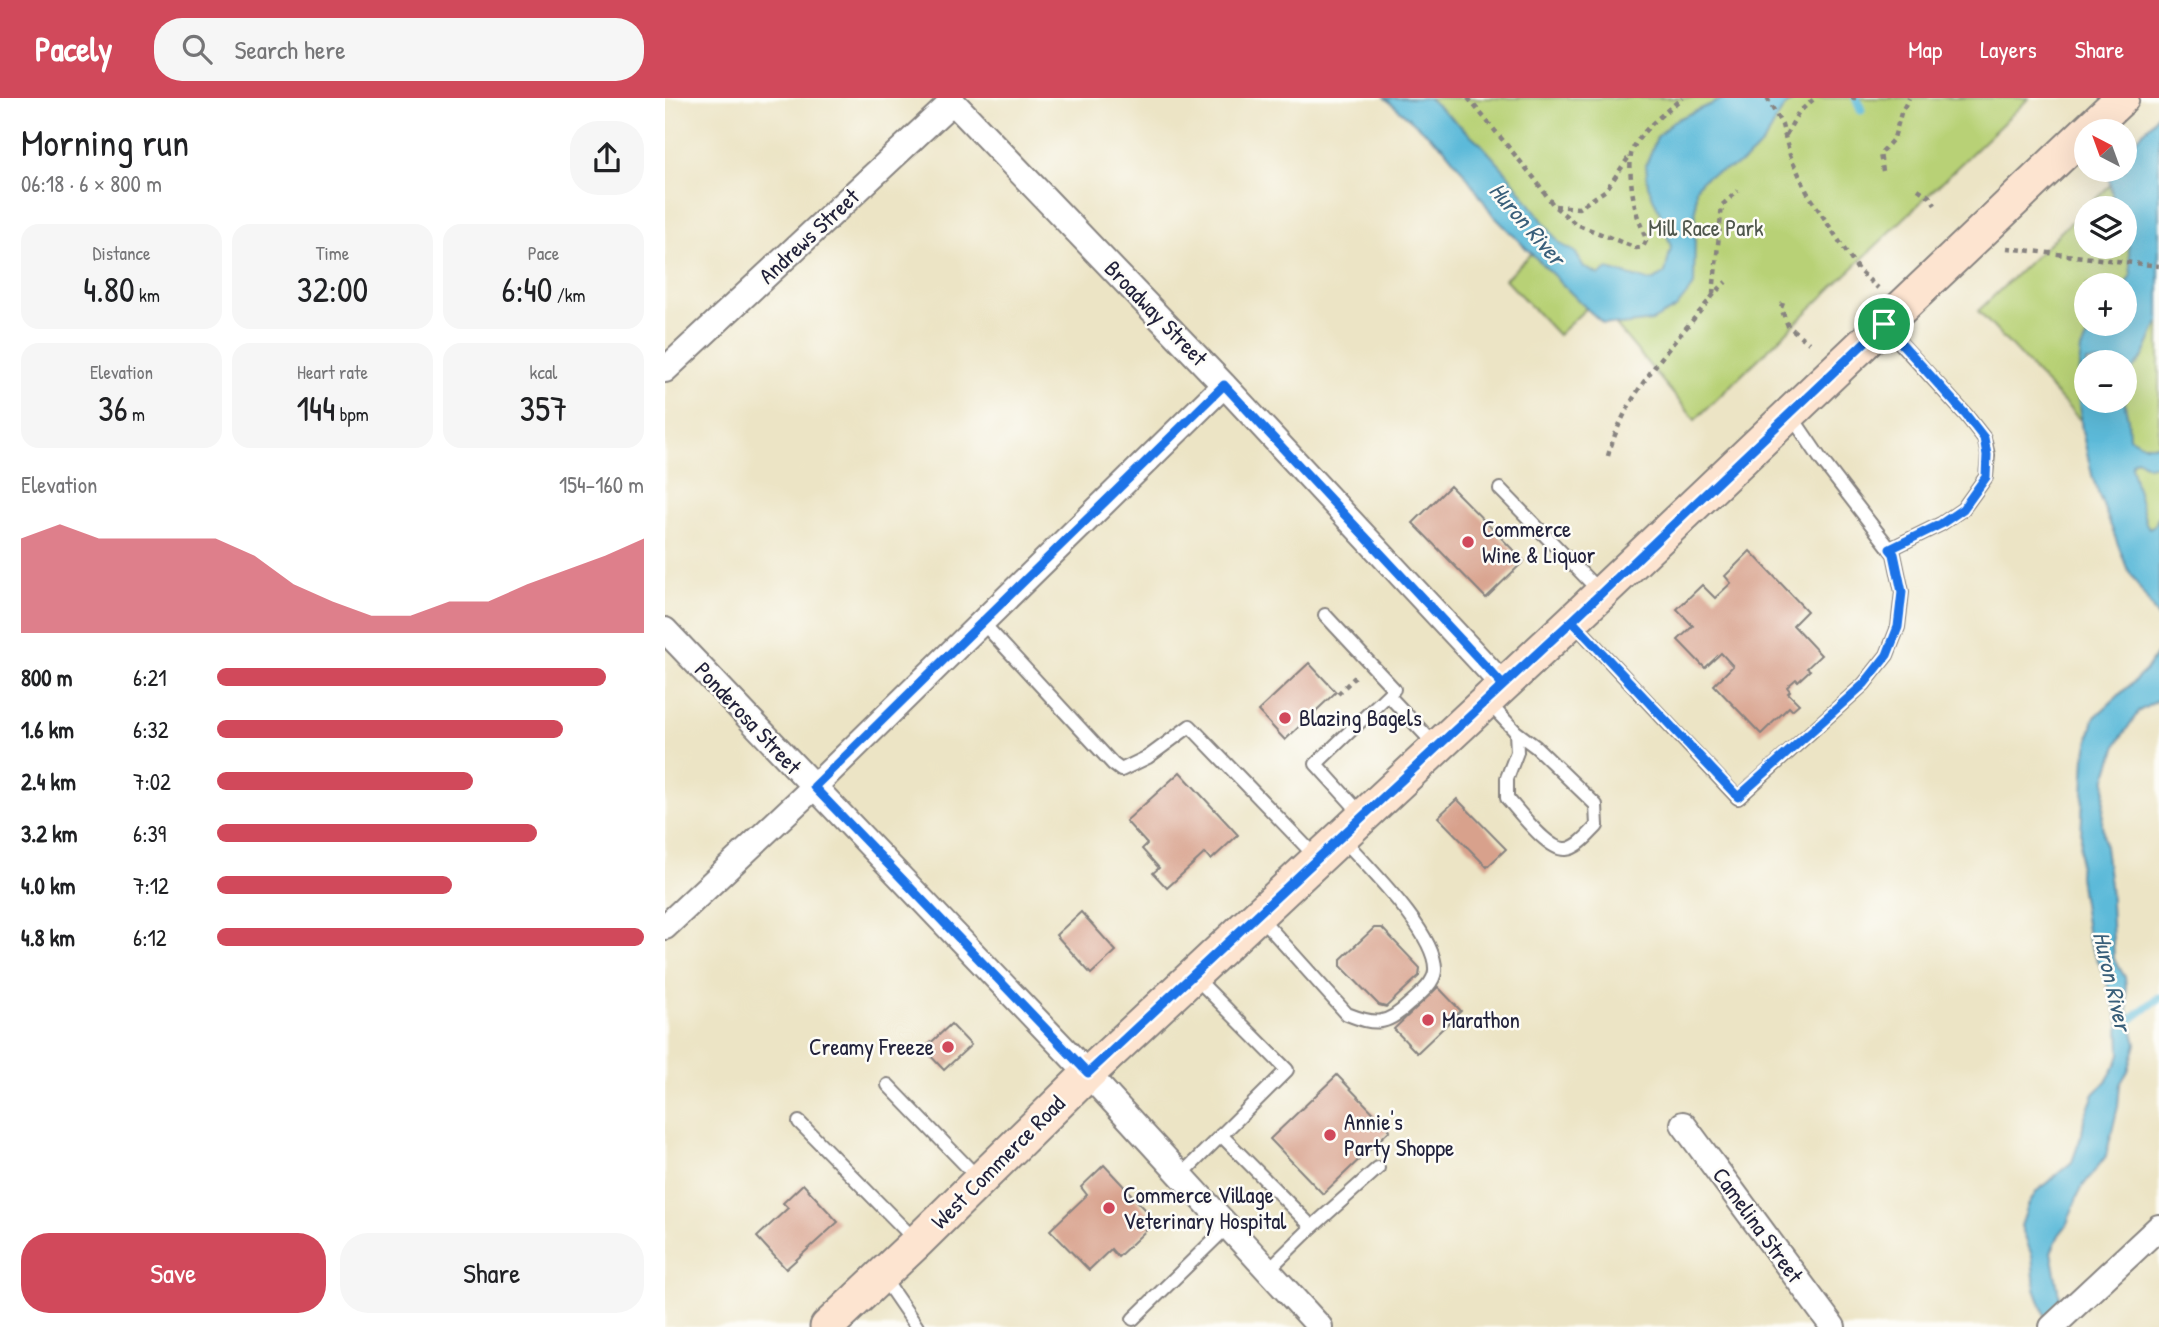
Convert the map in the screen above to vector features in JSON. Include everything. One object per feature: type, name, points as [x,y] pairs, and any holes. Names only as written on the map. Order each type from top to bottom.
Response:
[{"type":"main road","name":"West Commerce Road","points":[[2100,119],[2122,98]]},
{"type":"main road","name":"West Commerce Road","points":[[827,1327],[1088,1073],[1572,621],[2074,144]]},
{"type":"street","name":"Andrews Street","points":[[665,370],[951,100]]},
{"type":"street","name":"Broadway Street","points":[[951,100],[1224,385],[1495,693]]},
{"type":"street","points":[[665,927],[814,787],[1224,385]]},
{"type":"street","name":"Ponderosa Street","points":[[665,630],[1088,1073],[1320,1327]]},
{"type":"street","name":"Camelina Street","points":[[1683,1124],[1833,1327]]},
{"type":"street","points":[[2052,1327],[2159,1227]]},
{"type":"lane","points":[[1890,549],[1941,524],[1963,509],[1986,477],[1987,455],[1984,438],[1892,317]]},
{"type":"lane","points":[[1572,621],[1738,797],[1864,684],[1887,655],[1898,627],[1902,592],[1894,554],[1820,458],[1790,414]]},
{"type":"lane","points":[[1500,489],[1601,593]]},
{"type":"lane","points":[[1325,615],[1394,689],[1316,764],[1340,837]]},
{"type":"lane","points":[[982,622],[1112,764],[1121,770],[1149,757],[1190,726],[1340,837],[1384,884],[1428,942],[1435,970],[1432,981],[1392,1019],[1367,1022],[1347,1014],[1258,914]]},
{"type":"lane","points":[[1495,693],[1517,732],[1537,747],[1596,805],[1597,826],[1583,840],[1567,849],[1552,847],[1507,798],[1507,778],[1517,752],[1517,732]]},
{"type":"lane","points":[[1388,695],[1437,747]]},
{"type":"lane","points":[[1181,1175],[1287,1070],[1193,975]]},
{"type":"lane","points":[[888,1085],[980,1180]]},
{"type":"lane","points":[[799,1122],[917,1242]]},
{"type":"lane","points":[[1221,1135],[1312,1227]]},
{"type":"lane","points":[[1268,1270],[1378,1168]]},
{"type":"lane","points":[[1133,1319],[1228,1226]]},
{"type":"lane","points":[[881,1276],[917,1327]]},
{"type":"path","points":[[1468,98],[1554,206],[1576,224],[1636,248],[1643,247],[1646,242],[1636,211],[1631,153]]},
{"type":"path","points":[[1554,206],[1579,208],[1606,190],[1640,139],[1655,121],[1682,98]]},
{"type":"path","points":[[1767,98],[1782,125],[1790,155],[1807,192],[1892,317]]},
{"type":"path","points":[[1785,136],[1798,113],[1815,98]]},
{"type":"path","points":[[1851,98],[1859,98]]},
{"type":"path","points":[[1883,171],[1880,154],[1894,138],[1901,113],[1909,98]]},
{"type":"path","points":[[1918,188],[1930,197],[1935,205]]},
{"type":"path","points":[[1713,295],[1722,205],[1738,191]]},
{"type":"path","points":[[1969,244],[2159,266]]},
{"type":"path","points":[[1608,456],[1613,437],[1625,412],[1654,367],[1726,282]]},
{"type":"path","points":[[1783,303],[1780,308],[1789,326],[1809,343]]},
{"type":"path","points":[[1338,694],[1357,676]]},
{"type":"green space","name":"Mill Race Park","points":[[1404,98],[2029,98],[1695,420],[1595,300],[1558,335],[1505,279],[1543,242]]},
{"type":"green space","points":[[2159,138],[2159,584],[2085,425],[1978,311],[2074,219],[2074,259],[2137,259],[2137,196],[2098,196],[2113,182],[2137,182],[2137,159]]},
{"type":"water","name":"Huron River","points":[[1385,98],[1428,98],[1432,101],[1481,144],[1507,173],[1560,244],[1575,252],[1584,267],[1599,275],[1608,269],[1648,281],[1665,273],[1671,247],[1648,186],[1646,165],[1657,137],[1673,121],[1725,98],[1797,98],[1781,112],[1765,140],[1751,155],[1735,166],[1705,178],[1696,189],[1694,285],[1676,308],[1652,321],[1620,325],[1603,323],[1587,309],[1493,215],[1444,148]]},
{"type":"water","points":[[2159,112],[2159,321],[2144,355],[2137,364],[2137,350],[2081,350],[2087,336],[2137,336],[2137,273],[2131,273],[2130,259],[2137,259],[2137,196],[2113,196],[2110,182],[2137,182],[2137,139]]},
{"type":"water","points":[[2080,413],[2127,413],[2129,437],[2143,445],[2159,445],[2159,464],[2148,466],[2137,459],[2131,466],[2149,528],[2155,525],[2159,515],[2159,619],[2127,568],[2093,479]]},
{"type":"water","name":"Huron River","points":[[2159,650],[2159,700],[2139,711],[2118,742],[2106,778],[2102,824],[2110,885],[2114,959],[2125,977],[2128,1011],[2136,1044],[2128,1071],[2120,1084],[2118,1106],[2106,1156],[2080,1190],[2066,1226],[2051,1252],[2065,1327],[2049,1327],[2035,1289],[2032,1256],[2021,1226],[2037,1191],[2072,1162],[2094,1094],[2107,1080],[2120,1053],[2119,1022],[2106,979],[2088,938],[2079,876],[2085,757],[2094,718],[2145,671]]},
{"type":"building","name":"Commerce Wine & Liquor","points":[[1450,486],[1524,561],[1486,598],[1413,523]]},
{"type":"building","points":[[1750,551],[1807,611],[1793,625],[1821,655],[1807,668],[1810,670],[1787,687],[1790,691],[1788,693],[1799,704],[1792,710],[1789,707],[1761,734],[1714,685],[1733,666],[1721,653],[1705,668],[1678,640],[1693,626],[1677,609],[1702,585],[1715,598],[1731,583],[1725,576]]},
{"type":"building","points":[[1309,663],[1336,692],[1285,740],[1258,711]]},
{"type":"building","points":[[1180,772],[1238,835],[1211,860],[1205,853],[1167,888],[1153,873],[1159,868],[1142,849],[1147,844],[1126,821]]},
{"type":"building","points":[[1457,799],[1506,849],[1487,867],[1438,817]]},
{"type":"building","points":[[1081,912],[1116,951],[1091,974],[1056,935]]},
{"type":"building","points":[[1374,928],[1382,928],[1420,968],[1419,976],[1386,1007],[1379,1005],[1341,966],[1341,959]]},
{"type":"building","name":"Marathon","points":[[1438,987],[1461,1011],[1417,1053],[1394,1029]]},
{"type":"building","name":"Creamy Freeze","points":[[951,1024],[971,1045],[944,1070],[924,1049]]},
{"type":"building","name":"Annie's Party Shoppe","points":[[1337,1075],[1390,1130],[1323,1194],[1270,1139]]},
{"type":"building","name":"Commerce Village Veterinary Hospital","points":[[1104,1165],[1156,1221],[1118,1257],[1111,1249],[1089,1270],[1050,1230],[1087,1195],[1081,1187]]},
{"type":"building","points":[[803,1184],[838,1222],[786,1269],[757,1237],[788,1208],[783,1203]]},
{"type":"waterway","points":[[1856,98],[1861,110]]},
{"type":"waterway","name":"Huron River","points":[[2131,1019],[2159,998]]},
{"type":"place","name":"Commerce Wine & Liquor","points":[[1468,542]]},
{"type":"place","name":"Blazing Bagels","points":[[1285,718]]},
{"type":"place","name":"Marathon","points":[[1428,1020]]},
{"type":"place","name":"Creamy Freeze","points":[[948,1047]]},
{"type":"place","name":"Annie's Party Shoppe","points":[[1330,1135]]},
{"type":"place","name":"Commerce Village Veterinary Hospital","points":[[1109,1208]]},
{"type":"route","points":[[1884,324],[1572,621],[1088,1073],[814,787],[1224,385],[1503,685],[1572,621],[1738,797],[1864,684],[1887,655],[1898,627],[1902,592],[1894,554],[1890,549],[1941,524],[1963,509],[1986,477],[1987,455],[1984,438],[1884,324]]}]
